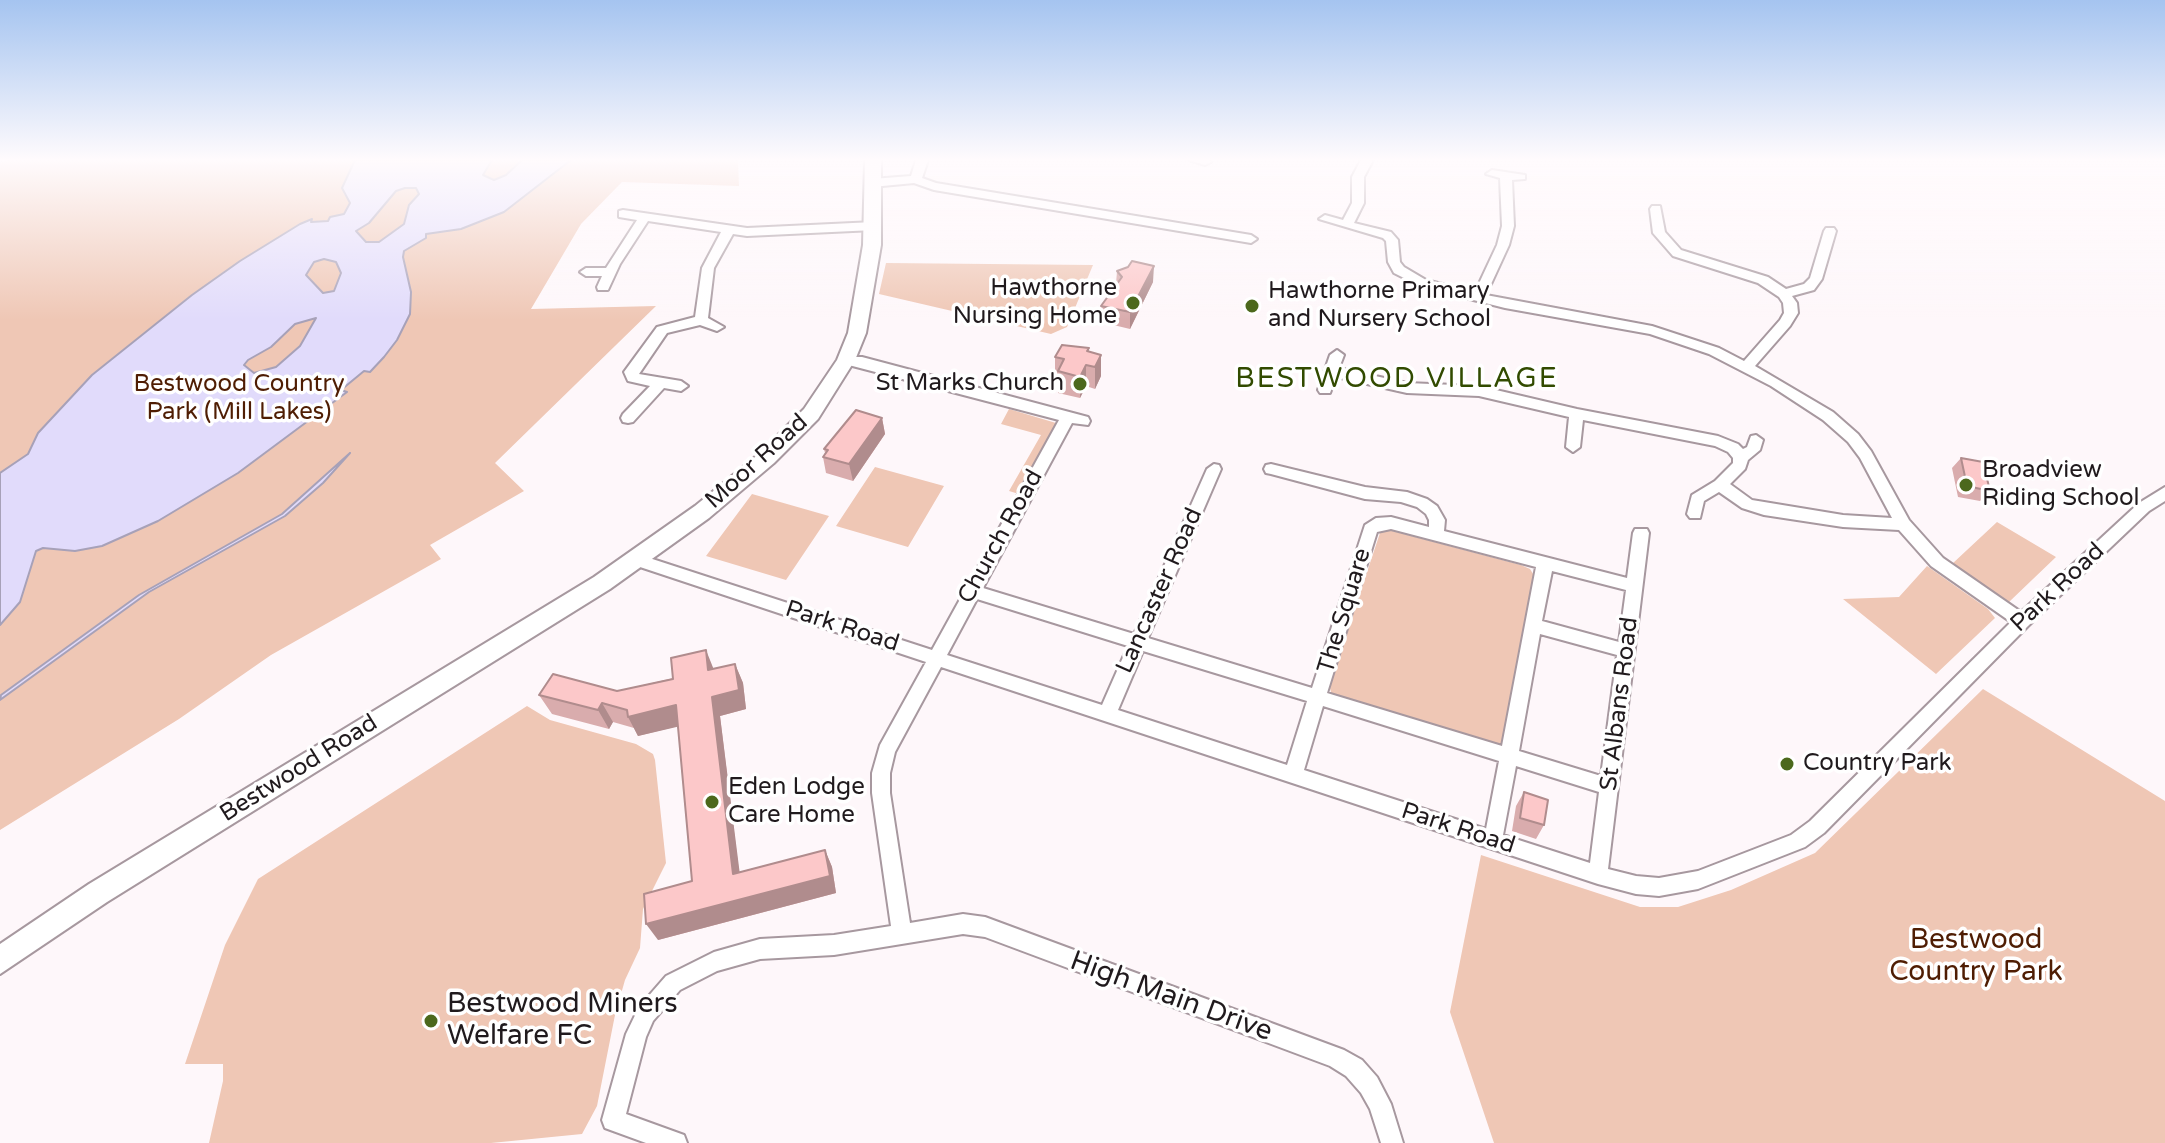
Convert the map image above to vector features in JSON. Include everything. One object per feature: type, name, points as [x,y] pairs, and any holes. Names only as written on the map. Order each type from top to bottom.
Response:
[{"type":"main road","name":"Moor Road","points":[[602,583],[729,490],[791,436],[822,398],[846,360],[863,308],[873,213]]},
{"type":"main road","name":"Bestwood Road","points":[[0,960],[98,893],[602,583]]},
{"type":"street","points":[[1098,213],[1251,239]]},
{"type":"street","points":[[1347,224],[1353,213]]},
{"type":"street","points":[[1479,297],[1503,245],[1508,213]]},
{"type":"street","points":[[623,214],[728,231],[874,226]]},
{"type":"street","points":[[1641,216],[1656,214],[1662,239],[1677,253],[1763,280],[1784,294],[1790,303],[1791,313],[1747,366]]},
{"type":"street","points":[[603,287],[645,217]]},
{"type":"street","points":[[1325,219],[1387,235],[1393,245],[1394,262],[1408,278],[1479,297],[1652,330],[1696,344],[1747,366],[1828,416],[1853,438],[1866,455],[1903,524],[1937,562],[2022,621]]},
{"type":"street","points":[[701,320],[708,268],[728,231]]},
{"type":"street","points":[[1784,294],[1809,287],[1816,279],[1830,231]]},
{"type":"street","points":[[586,272],[610,272]]},
{"type":"street","points":[[681,386],[633,378],[631,372],[662,330],[701,320],[717,327]]},
{"type":"street","points":[[1325,390],[1337,355]]},
{"type":"street","name":"Church Road","points":[[846,360],[876,365],[1076,419],[935,657]]},
{"type":"street","points":[[1331,371],[1407,388],[1472,390],[1718,441],[1733,448],[1741,457],[1740,465],[1720,485],[1697,499],[1695,514]]},
{"type":"street","points":[[628,418],[661,383]]},
{"type":"street","points":[[1573,447],[1577,414]]},
{"type":"street","points":[[1741,457],[1753,450],[1756,440]]},
{"type":"street","name":"Lancaster Road","points":[[1107,714],[1214,469]]},
{"type":"street","points":[[1271,469],[1304,471],[1365,493],[1402,496],[1422,503],[1432,510],[1437,520],[1436,535]]},
{"type":"street","points":[[1720,485],[1747,504],[1846,528],[1903,524]]},
{"type":"street","name":"Park Road","points":[[637,560],[1598,875],[1636,885],[1659,887],[1698,880],[1798,841],[1842,803],[2022,621],[2144,507],[2165,493]]},
{"type":"street","name":"The Square","points":[[1293,775],[1370,529],[1376,524],[1391,523],[1634,586]]},
{"type":"street","name":"St Albans Road","points":[[1598,875],[1641,533]]},
{"type":"street","points":[[1493,840],[1545,563]]},
{"type":"street","points":[[972,591],[1609,787]]},
{"type":"street","points":[[1533,625],[1626,651]]},
{"type":"street","points":[[902,934],[881,793],[881,773],[886,751],[935,657]]},
{"type":"street","name":"High Main Drive","points":[[676,1143],[613,1120],[636,1034],[646,1014],[673,983],[714,962],[760,949],[834,945],[963,924],[985,927],[1336,1058],[1354,1068],[1369,1085],[1380,1104],[1392,1143]]},
{"type":"green space","name":"Bestwood Country Park (Mill Lakes)","points":[[0,213],[591,213],[581,224],[531,309],[656,306],[495,463],[524,491],[430,545],[441,559],[271,655],[179,719],[0,830]]},
{"type":"green space","points":[[886,263],[1093,265],[1067,327],[1051,334],[879,294]]},
{"type":"green space","points":[[1009,409],[1056,423],[1019,494],[1009,491],[1041,435],[1001,424]]},
{"type":"green space","points":[[875,467],[944,486],[908,547],[836,526]]},
{"type":"green space","points":[[752,494],[829,516],[786,580],[706,556]]},
{"type":"green space","points":[[1997,522],[2056,557],[2009,602],[1952,564]]},
{"type":"green space","points":[[1389,530],[1521,565],[1530,569],[1535,577],[1505,744],[1497,748],[1332,696],[1330,688],[1338,659],[1380,533]]},
{"type":"green space","points":[[1927,566],[1988,609],[1995,618],[1936,674],[1843,599],[1899,597]]},
{"type":"green space","name":"Bestwood Country Park","points":[[1983,689],[2165,801],[2165,1143],[1494,1143],[1450,1012],[1481,855],[1640,907],[1678,907],[1731,890],[1815,853]]},
{"type":"green space","points":[[527,706],[550,720],[636,744],[653,754],[655,760],[666,863],[643,909],[640,948],[625,980],[615,1015],[597,1106],[582,1134],[491,1143],[209,1143],[223,1081],[223,1064],[185,1064],[225,945],[258,879]]},
{"type":"shaded area","points":[[377,213],[356,231],[366,242],[379,242],[404,224],[407,213],[501,213],[461,229],[426,234],[426,238],[404,251],[411,292],[410,314],[384,357],[370,372],[364,371],[341,390],[347,392],[238,473],[158,521],[102,546],[75,551],[43,548],[36,551],[20,602],[0,625],[0,473],[28,454],[38,433],[92,375],[192,295],[300,224],[312,219],[311,222],[328,221],[330,217]],"holes":[[[324,259],[336,262],[341,273],[334,291],[323,293],[306,275],[314,262]],[[316,318],[300,346],[276,367],[254,373],[244,365],[271,347],[295,324]]]},
{"type":"shaded area","points":[[350,453],[323,483],[285,516],[149,592],[0,700],[1,695],[139,595],[282,514]]},
{"type":"building","points":[[1132,261],[1154,266],[1130,312],[1101,306],[1122,277],[1117,271],[1128,267]]},
{"type":"building","points":[[1062,345],[1089,348],[1087,351],[1101,355],[1095,367],[1086,365],[1080,377],[1058,371],[1064,359],[1055,357]]},
{"type":"building","points":[[856,410],[882,418],[849,464],[823,457],[828,450],[824,449]]},
{"type":"building","points":[[1961,458],[1983,462],[1990,491],[1967,486]]},
{"type":"building","points":[[706,650],[708,670],[735,664],[739,690],[712,697],[733,874],[825,850],[830,876],[646,924],[644,894],[692,881],[676,705],[628,717],[627,710],[602,703],[598,710],[539,695],[553,674],[617,691],[673,679],[671,658]]},
{"type":"building","points":[[1524,792],[1548,800],[1544,825],[1520,818]]},
{"type":"place","name":"Hawthorne Nursing Home","points":[[1133,303]]},
{"type":"place","name":"Hawthorne Primary and Nursery School","points":[[1252,306]]},
{"type":"place","name":"St Marks Church","points":[[1080,384]]},
{"type":"place","name":"Broadview Riding School","points":[[1966,485]]},
{"type":"place","name":"Country Park","points":[[1787,764]]},
{"type":"place","name":"Eden Lodge Care Home","points":[[712,802]]},
{"type":"place","name":"Bestwood Miners Welfare FC","points":[[431,1021]]},
{"type":"district","name":"BESTWOOD VILLAGE","points":[[1397,380]]}]
